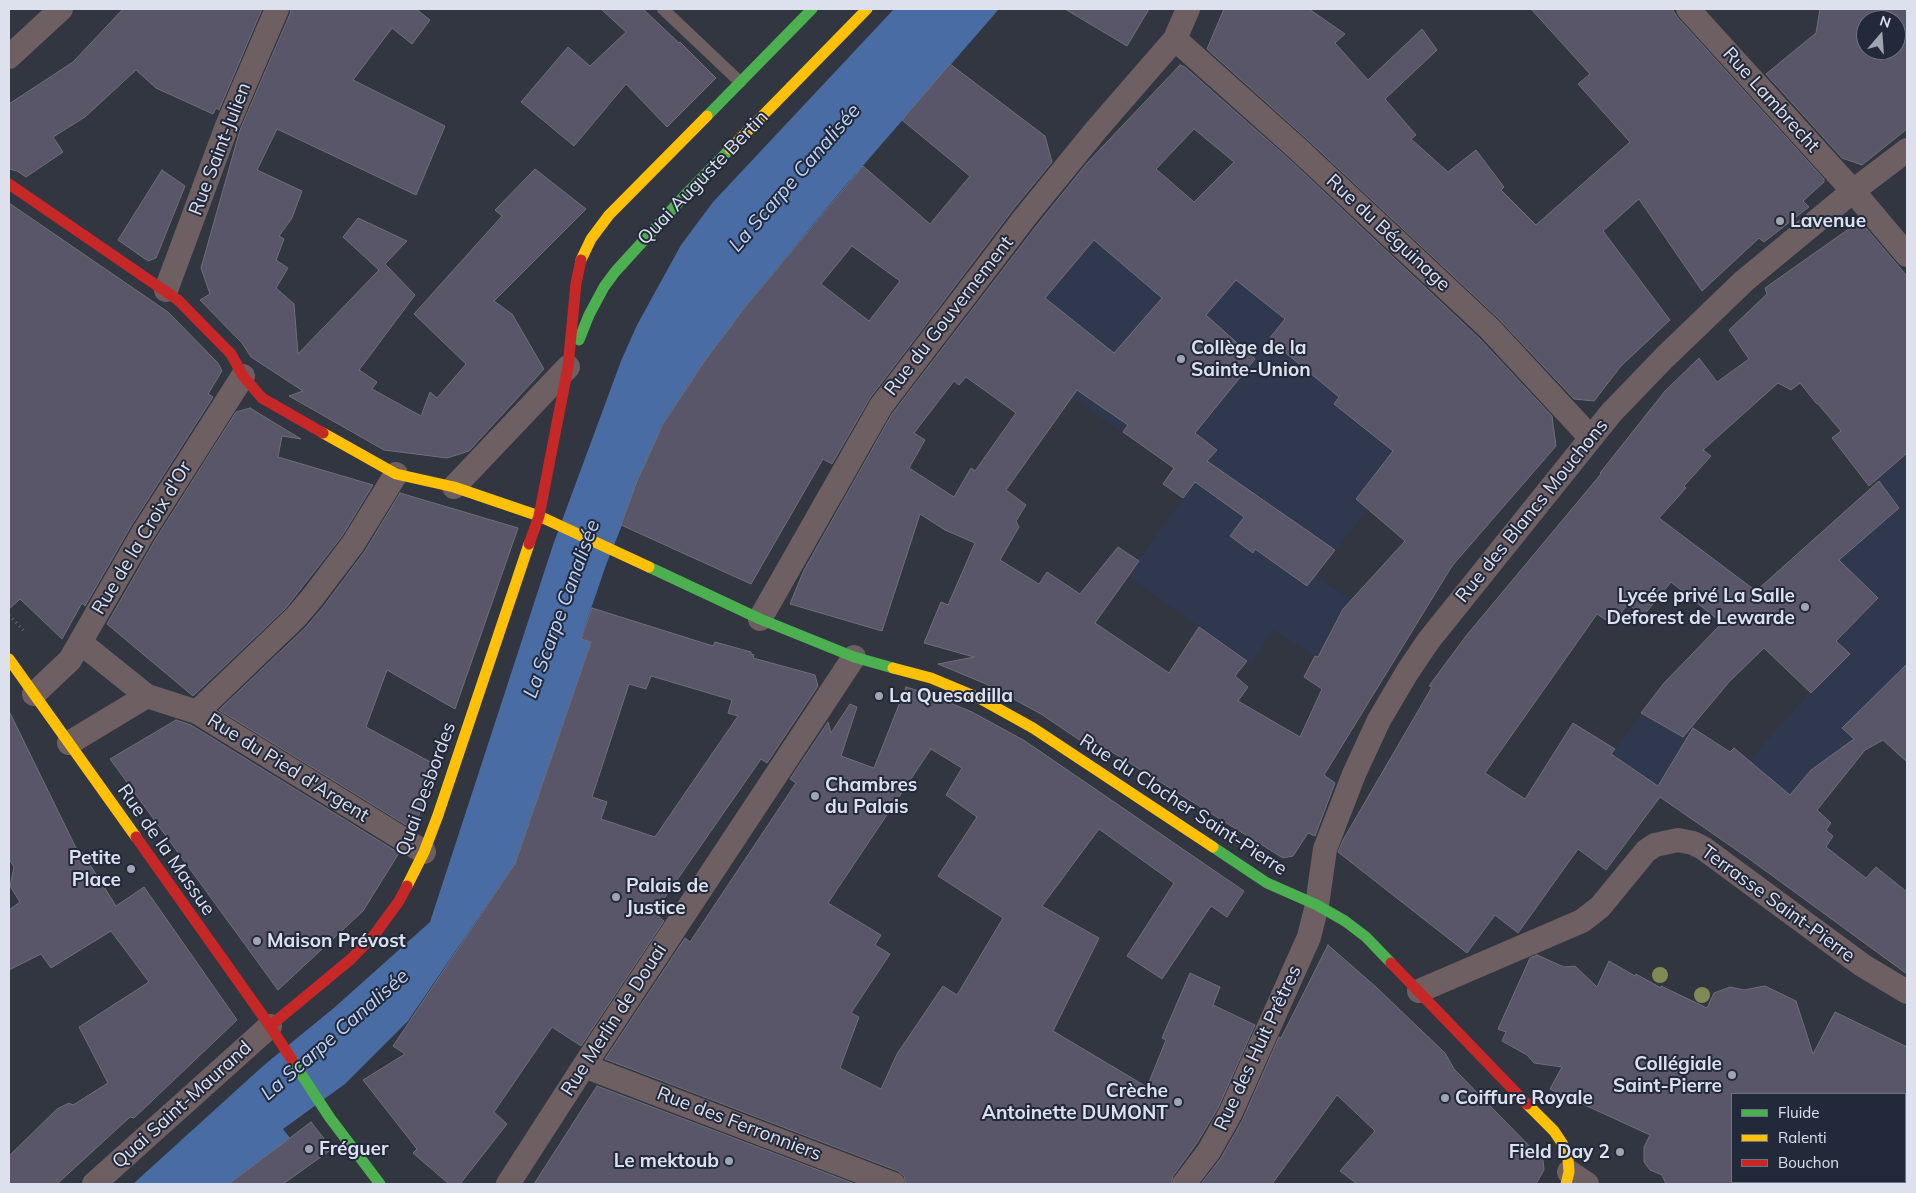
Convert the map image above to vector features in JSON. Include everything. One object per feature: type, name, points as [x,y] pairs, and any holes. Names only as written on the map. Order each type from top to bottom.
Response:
[{"type":"street","points":[[9,57],[61,9]]},
{"type":"street","name":"Rue Saint-Julien","points":[[166,290],[227,126],[277,9]]},
{"type":"street","name":"Quai Auguste Bertin","points":[[539,516],[568,367],[576,283],[581,260],[591,239],[608,215],[812,9]]},
{"type":"street","name":"Quai Auguste Bertin","points":[[454,487],[568,367],[589,315],[604,287],[615,272],[687,193],[866,9]]},
{"type":"street","name":"Rue du Gouvernement","points":[[760,619],[872,420],[890,393],[1026,216],[1096,130],[1175,39],[1188,9]]},
{"type":"street","name":"Rue Lambrecht","points":[[1688,9],[1907,254]]},
{"type":"street","name":"Rue du Béguinage","points":[[1175,39],[1305,156],[1490,329],[1591,438]]},
{"type":"street","name":"Rue des Blancs Mouchons","points":[[1317,905],[1325,849],[1357,767],[1379,720],[1395,692],[1435,632],[1611,413],[1665,356],[1744,281],[1907,150]]},
{"type":"street","name":"Rue du Clocher Saint-Pierre","points":[[9,184],[178,300],[231,354],[243,376],[262,398],[396,474],[454,487],[539,516],[760,619],[854,657],[931,678],[956,688],[1000,709],[1032,728],[1267,884],[1317,905],[1345,921],[1366,937],[1554,1131],[1565,1150],[1574,1180]]},
{"type":"street","name":"Rue de la Croix d'Or","points":[[34,694],[70,660],[143,533],[243,376]]},
{"type":"street","points":[[197,712],[296,617],[312,598],[353,544],[396,474]]},
{"type":"street","name":"Quai Desbordes","points":[[270,1026],[350,959],[375,934],[399,901],[424,852],[438,815],[539,516]]},
{"type":"street","points":[[70,743],[147,696],[81,643]]},
{"type":"street","name":"Rue Merlin de Douai","points":[[508,1184],[854,657]]},
{"type":"street","name":"Rue de la Massue","points":[[11,666],[70,743],[270,1026],[330,1118],[380,1184]]},
{"type":"street","name":"Rue du Pied d'Argent","points":[[147,696],[197,712],[424,852]]},
{"type":"street","name":"Terrasse Saint-Pierre","points":[[1419,991],[1582,921],[1600,907],[1646,851],[1655,845],[1678,840],[1693,843],[1703,848],[1862,965],[1907,992]]},
{"type":"street","name":"Rue des Huit Prêtres","points":[[1184,1184],[1209,1151],[1230,1114],[1309,936],[1317,905]]},
{"type":"street","name":"Quai Saint-Maurand","points":[[94,1184],[270,1026]]},
{"type":"street","name":"Rue des Ferronniers","points":[[584,1066],[893,1184]]},
{"type":"lane","points":[[663,9],[740,82]]},
{"type":"shaded area","name":"Collège de la Sainte-Union","points":[[1077,177],[1172,209],[1434,416],[1372,504],[1319,570],[1279,550],[1407,639],[1375,692],[1273,630],[1251,664],[1128,576],[1194,482],[1043,377],[1035,386],[956,328]]},
{"type":"shaded area","name":"Lycée privé La Salle Deforest de Lewarde","points":[[1907,365],[1907,712],[1885,733],[1854,739],[1811,770],[1790,795],[1798,843],[1772,876],[1695,821],[1821,680],[1772,639],[1729,682],[1702,714],[1684,743],[1661,796],[1639,825],[1586,789],[1664,683],[1722,623],[1576,505],[1600,473],[1756,591],[1879,481],[1837,426]]},
{"type":"water","name":"La Scarpe Canalisée","points":[[894,9],[999,9],[841,191],[746,306],[704,362],[662,425],[606,565],[581,638],[591,642],[515,864],[408,1021],[345,1084],[283,1129],[290,1138],[229,1184],[133,1184],[263,1066],[335,1007],[430,922],[553,545],[621,361],[637,325],[681,245],[713,202]]},
{"type":"building","points":[[123,9],[262,9],[219,110],[216,108],[213,114],[156,88],[136,70],[85,117],[53,137],[63,152],[26,177],[17,171],[9,169],[9,104],[73,62]]},
{"type":"building","points":[[291,9],[416,9],[430,20],[412,44],[392,28],[353,80],[445,126],[416,195],[277,129],[257,170],[302,191],[292,218],[279,236],[284,239],[276,260],[288,268],[276,288],[294,304],[298,354],[379,270],[343,237],[358,218],[407,241],[385,264],[415,295],[359,370],[377,382],[372,389],[421,416],[430,392],[437,398],[466,364],[414,314],[502,216],[495,210],[535,169],[586,209],[494,301],[512,314],[544,369],[469,451],[447,458],[384,450],[289,396],[303,391],[251,357],[242,343],[200,300],[210,294],[201,268],[240,130]]},
{"type":"building","points":[[601,9],[643,9],[716,78],[667,127],[626,84],[574,146],[521,102],[568,47],[590,66],[626,32]]},
{"type":"building","points":[[1065,9],[1149,9],[1127,46]]},
{"type":"building","points":[[1224,9],[1309,9],[1345,34],[1335,43],[1368,80],[1422,29],[1437,50],[1385,99],[1416,135],[1411,139],[1448,172],[1476,150],[1504,187],[1501,190],[1536,225],[1630,142],[1578,84],[1590,74],[1531,9],[1672,9],[1678,18],[1824,179],[1824,182],[1803,201],[1809,207],[1764,242],[1759,238],[1702,291],[1639,199],[1603,231],[1670,320],[1621,366],[1594,401],[1574,399],[1499,319],[1308,140],[1207,49]]},
{"type":"building","points":[[1820,9],[1907,9],[1907,129],[1862,165],[1842,158],[1766,74],[1816,33]]},
{"type":"building","points":[[950,64],[1045,136],[1052,162],[1015,207],[870,398],[832,464],[823,459],[751,584],[621,525],[637,481],[663,424],[704,362],[746,306],[863,166],[930,224],[970,176],[902,120]],"holes":[[[852,246],[900,281],[869,321],[821,284]]]},
{"type":"building","points":[[1180,65],[1185,67],[1290,160],[1480,339],[1552,416],[1556,446],[1452,566],[1324,775],[1335,783],[1315,836],[1308,833],[1293,856],[1283,858],[1091,739],[1087,745],[1041,714],[986,684],[938,664],[974,657],[924,643],[941,602],[948,605],[975,543],[945,530],[920,514],[882,631],[790,604],[804,570],[892,414],[1037,225],[1088,162]],"holes":[[[1194,129],[1234,162],[1194,202],[1156,169]],[[1094,240],[1162,298],[1114,353],[1045,298]],[[1236,280],[1285,319],[1269,339],[1339,397],[1334,404],[1393,451],[1356,499],[1405,541],[1343,609],[1318,657],[1315,656],[1304,677],[1322,689],[1300,737],[1238,701],[1248,687],[1235,676],[1247,661],[1199,627],[1169,673],[1095,623],[1139,561],[1118,547],[1080,594],[1047,572],[1039,584],[1000,560],[1019,527],[1016,521],[1026,505],[1006,490],[1077,390],[1128,425],[1123,432],[1174,468],[1163,484],[1183,498],[1195,482],[1244,517],[1230,536],[1253,553],[1255,549],[1307,586],[1335,550],[1207,461],[1217,450],[1195,433],[1255,359],[1206,315]],[[966,377],[1016,413],[975,471],[971,468],[954,497],[909,468],[925,440],[914,433],[954,381],[959,385]]]},
{"type":"building","points":[[162,170],[185,186],[156,258],[148,261],[118,240]]},
{"type":"building","points":[[9,203],[168,312],[218,363],[222,371],[208,394],[213,397],[131,526],[85,606],[82,603],[62,639],[20,599],[9,609]]},
{"type":"building","points":[[1860,221],[1907,276],[1907,453],[1869,486],[1832,438],[1841,431],[1800,383],[1791,390],[1778,383],[1703,450],[1711,456],[1659,518],[1756,591],[1879,481],[1899,508],[1839,560],[1878,598],[1836,641],[1850,654],[1811,693],[1764,648],[1729,682],[1683,737],[1641,713],[1664,683],[1722,623],[1671,582],[1643,616],[1628,604],[1612,624],[1597,614],[1485,773],[1525,799],[1573,723],[1615,749],[1611,754],[1658,786],[1693,728],[1730,752],[1734,748],[1790,795],[1811,770],[1854,739],[1842,728],[1907,664],[1907,762],[1883,740],[1865,750],[1817,810],[1831,823],[1826,830],[1833,836],[1826,847],[1866,878],[1876,867],[1907,892],[1907,974],[1748,858],[1660,797],[1606,870],[1578,849],[1518,933],[1495,915],[1467,953],[1338,852],[1343,840],[1432,687],[1429,686],[1466,636],[1601,474],[1665,391],[1699,358],[1717,382],[1749,359],[1729,330],[1767,294],[1765,288]]},
{"type":"building","points":[[250,408],[301,439],[282,436],[278,457],[373,485],[342,536],[286,608],[193,696],[107,624],[155,540],[236,412]]},
{"type":"building","points":[[400,493],[518,528],[455,709],[387,670],[366,727],[436,765],[414,830],[219,710],[306,627],[323,607],[365,551]]},
{"type":"building","name":"Palais de Justice","points":[[592,608],[713,646],[715,642],[751,652],[754,655],[753,658],[815,675],[818,686],[767,763],[761,759],[654,913],[664,921],[581,1046],[552,1027],[494,1112],[507,1124],[460,1184],[449,1184],[413,1153],[417,1149],[363,1080],[405,1054],[393,1046],[515,864],[591,642],[581,639]],"holes":[[[651,676],[732,700],[728,713],[738,716],[655,837],[601,819],[607,802],[592,797],[629,684],[646,689]]]},
{"type":"building","points":[[906,687],[926,693],[972,712],[1025,741],[1244,891],[1227,917],[1211,906],[1162,979],[1127,956],[1174,883],[1099,829],[1042,906],[1099,938],[1053,1031],[1147,1087],[1166,1040],[1162,1038],[1190,973],[1220,987],[1213,1005],[1255,1025],[1218,1108],[1197,1143],[1173,1176],[1171,1184],[906,1184],[904,1176],[898,1171],[605,1059],[685,938],[690,942],[796,783],[790,779],[828,722],[831,733],[850,704],[857,707],[841,756],[874,768]],"holes":[[[931,749],[962,768],[946,795],[977,817],[938,876],[1003,918],[957,995],[943,986],[897,1054],[881,1089],[840,1068],[859,1017],[851,1013],[890,954],[875,945],[881,935],[828,903]]]},
{"type":"building","points":[[9,711],[79,854],[82,852],[116,906],[144,887],[237,1020],[134,1118],[130,1117],[57,1184],[9,1184],[9,1156],[57,1109],[69,1103],[73,1105],[108,1083],[79,1027],[149,982],[111,931],[51,968],[41,954],[9,970],[9,910],[20,902],[10,886],[14,867],[9,859]]},
{"type":"building","points":[[176,720],[191,725],[399,853],[363,911],[278,990],[110,759]]},
{"type":"building","points":[[1328,945],[1376,987],[1445,1053],[1454,1069],[1543,1160],[1544,1170],[1536,1184],[1357,1184],[1340,1171],[1375,1131],[1337,1095],[1272,1184],[1201,1184],[1221,1158],[1242,1121],[1279,1037],[1281,1038]]},
{"type":"building","name":"Collégiale Saint-Pierre","points":[[1537,955],[1564,967],[1575,966],[1597,987],[1609,961],[1635,976],[1636,974],[1661,988],[1661,986],[1707,1008],[1714,993],[1730,987],[1744,990],[1765,986],[1796,1001],[1813,1054],[1835,1012],[1907,1047],[1907,1094],[1731,1093],[1732,1184],[1666,1184],[1662,1175],[1650,1170],[1644,1162],[1644,1147],[1650,1135],[1550,1089],[1562,1067],[1534,1063],[1527,1055],[1502,1041],[1506,1032],[1498,1029],[1530,958]]},
{"type":"building","points":[[597,1086],[855,1184],[534,1184]]},
{"type":"building","points":[[311,1122],[332,1149],[283,1184],[229,1184]]},
{"type":"traffic: fast","points":[[707,116],[812,9]]},
{"type":"traffic: fast","points":[[579,340],[589,315],[604,287],[615,272],[730,149]]},
{"type":"traffic: fast","points":[[649,567],[760,619],[854,657],[893,668]]},
{"type":"traffic: fast","points":[[1213,847],[1267,883],[1317,905],[1345,921],[1366,937],[1391,963]]},
{"type":"traffic: fast","points":[[292,1060],[330,1118],[380,1184]]},
{"type":"traffic: slow","points":[[730,149],[867,9]]},
{"type":"traffic: slow","points":[[581,260],[591,239],[609,215],[707,116]]},
{"type":"traffic: slow","points":[[323,433],[396,474],[454,487],[539,516],[649,567]]},
{"type":"traffic: slow","points":[[407,886],[424,852],[438,815],[529,544]]},
{"type":"traffic: slow","points":[[9,659],[136,837]]},
{"type":"traffic: slow","points":[[893,668],[931,678],[979,698],[1033,728],[1213,847]]},
{"type":"traffic: slow","points":[[1527,1104],[1554,1131],[1562,1143],[1568,1158],[1569,1172],[1566,1184]]},
{"type":"traffic: jam","points":[[9,184],[178,300],[231,354],[243,376],[262,398],[323,433]]},
{"type":"traffic: jam","points":[[529,544],[539,516],[568,367],[576,283],[581,260]]},
{"type":"traffic: jam","points":[[136,837],[292,1060]]},
{"type":"traffic: jam","points":[[270,1026],[351,959],[375,934],[399,901],[407,886]]},
{"type":"traffic: jam","points":[[1391,963],[1527,1104]]},
{"type":"place","name":"Lavenue","points":[[1780,221]]},
{"type":"place","name":"Collège de la Sainte-Union","points":[[1181,359]]},
{"type":"place","name":"Lycée privé La Salle Deforest de Lewarde","points":[[1805,607]]},
{"type":"place","name":"La Quesadilla","points":[[879,696]]},
{"type":"place","name":"Chambres du Palais","points":[[815,796]]},
{"type":"place","name":"Petite Place","points":[[131,869]]},
{"type":"place","name":"Palais de Justice","points":[[616,897]]},
{"type":"place","name":"Maison Prévost","points":[[257,941]]},
{"type":"place","name":"Collégiale Saint-Pierre","points":[[1732,1075]]},
{"type":"place","name":"Coiffure Royale","points":[[1445,1098]]},
{"type":"place","name":"Crèche Antoinette DUMONT","points":[[1178,1102]]},
{"type":"place","name":"Fréguer","points":[[309,1149]]},
{"type":"place","name":"Field Day 2","points":[[1620,1152]]},
{"type":"place","name":"Le mektoub","points":[[729,1161]]}]
